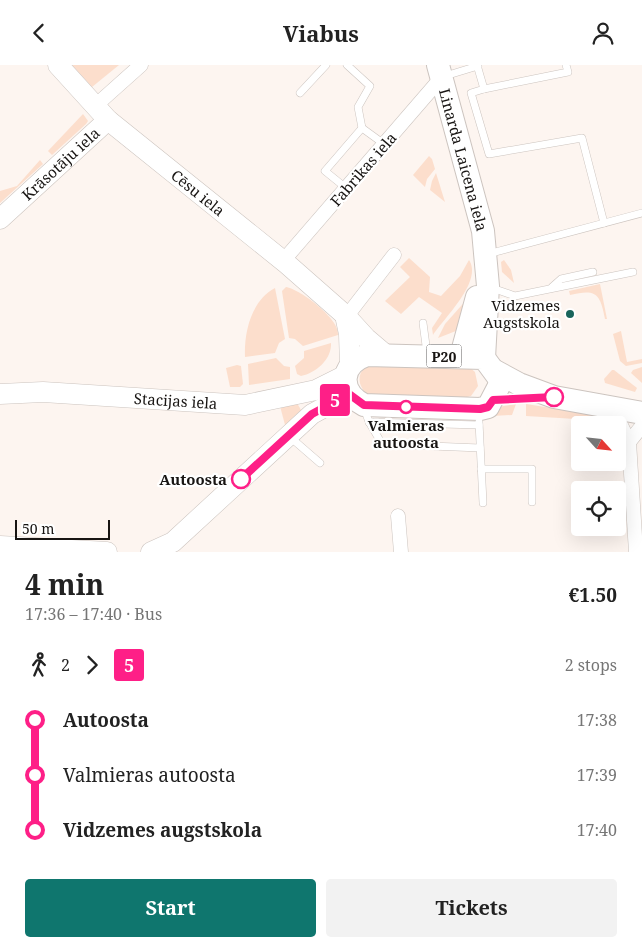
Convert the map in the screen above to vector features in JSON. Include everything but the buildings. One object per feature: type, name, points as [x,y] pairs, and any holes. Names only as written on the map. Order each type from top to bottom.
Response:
[{"type":"main road","name":"Cēsu iela","points":[[58,65],[101,114],[348,313],[366,338],[361,382]]},
{"type":"main road","name":"Linarda Laicena iela","points":[[440,71],[478,210],[486,255],[489,364]]},
{"type":"main road","name":"Krāsotāju iela","points":[[0,219],[101,114]]},
{"type":"main road","name":"Linarda Laicena iela","points":[[461,356],[475,308],[486,255]]},
{"type":"main road","points":[[348,313],[349,334],[361,382]]},
{"type":"main road","name":"P20","points":[[153,552],[174,547],[288,435],[312,414],[361,382],[427,355],[461,356],[489,364],[519,384],[554,397],[642,413]]},
{"type":"main road","points":[[484,411],[500,384],[489,364]]},
{"type":"main road","name":"P20","points":[[361,382],[484,411],[554,397]]},
{"type":"main road","name":"Stacijas iela","points":[[4,397],[43,392],[245,405],[361,382]]},
{"type":"main road","points":[[0,546],[107,552]]},
{"type":"street","points":[[101,114],[141,65]]},
{"type":"street","name":"Fabrikas iela","points":[[283,261],[384,144],[440,71]]},
{"type":"street","name":"Krāsotāju iela","points":[[0,219],[0,230]]},
{"type":"street","points":[[348,313],[394,255]]},
{"type":"street","points":[[607,407],[618,419],[629,443],[636,552]]},
{"type":"street","points":[[629,443],[642,426]]},
{"type":"street","points":[[398,516],[401,552]]},
{"type":"lane","points":[[300,93],[326,65]]},
{"type":"lane","points":[[347,65],[370,86],[358,107],[362,128],[384,144]]},
{"type":"lane","points":[[440,71],[478,65],[484,89]]},
{"type":"lane","points":[[566,65],[568,72],[471,93],[489,154],[582,138],[604,223]]},
{"type":"lane","points":[[346,188],[326,171],[362,128]]},
{"type":"lane","points":[[486,255],[642,213]]},
{"type":"lane","points":[[552,287],[560,279],[593,272]]},
{"type":"lane","points":[[488,286],[515,296],[632,272]]},
{"type":"lane","points":[[423,323],[427,355]]},
{"type":"lane","points":[[361,382],[382,444],[480,448]]},
{"type":"lane","points":[[483,503],[480,448],[484,411]]},
{"type":"lane","points":[[288,435],[320,463]]},
{"type":"lane","points":[[481,469],[532,469],[532,502]]},
{"type":"shaded area","points":[[72,65],[119,65],[92,87]]},
{"type":"shaded area","points":[[83,114],[88,121],[86,124],[52,155],[48,151]]},
{"type":"shaded area","points":[[429,156],[435,169],[427,179],[425,187],[413,175]]},
{"type":"shaded area","points":[[40,160],[43,164],[0,203],[0,191],[17,186]]},
{"type":"shaded area","points":[[436,173],[445,202],[430,190]]},
{"type":"shaded area","points":[[409,258],[430,277],[429,292],[441,296],[460,276],[469,260],[472,269],[471,278],[461,299],[433,335],[432,328],[442,313],[419,297],[401,314],[385,301],[410,277],[400,267]]},
{"type":"shaded area","points":[[504,260],[511,270],[514,283],[502,272],[501,262]]},
{"type":"shaded area","points":[[600,284],[607,319],[605,319],[599,298],[595,295],[579,293],[570,295],[569,291]]},
{"type":"shaded area","points":[[286,287],[300,293],[327,314],[333,321],[338,335],[303,346],[295,339],[289,338],[282,291]]},
{"type":"shaded area","points":[[275,288],[285,339],[279,343],[275,353],[245,357],[246,337],[251,318],[260,301]]},
{"type":"shaded area","points":[[469,297],[461,329],[438,338],[445,324]]},
{"type":"shaded area","points":[[621,331],[627,362],[642,359],[642,363],[626,366],[620,361],[613,334]]},
{"type":"shaded area","points":[[331,343],[329,354],[322,364],[307,374],[301,376],[297,374],[295,366],[304,358],[304,351]]},
{"type":"shaded area","points":[[276,358],[284,366],[290,367],[290,379],[249,385],[248,364]]},
{"type":"shaded area","points":[[237,365],[241,366],[243,384],[240,387],[230,387],[226,368]]},
{"type":"shaded area","points":[[365,366],[469,367],[475,372],[478,386],[471,396],[463,398],[366,394],[361,387],[360,380]]},
{"type":"shaded area","points":[[642,367],[642,383],[631,373],[633,370]]},
{"type":"shaded area","points":[[612,370],[637,388],[635,392],[605,383],[604,379]]},
{"type":"shaded area","points":[[297,403],[301,410],[285,425],[280,406]]},
{"type":"shaded area","points":[[516,404],[512,415],[492,416],[498,407]]},
{"type":"shaded area","points":[[526,404],[603,416],[571,416],[571,419],[526,416]]},
{"type":"bus line","name":"5","points":[[241,479],[312,414],[349,394],[355,401],[364,405],[480,409],[488,407],[493,400],[554,397]]},
{"type":"place","name":"Vidzemes Augstskola","points":[[570,314]]},
{"type":"place","name":"Valmieras autoosta","points":[[406,407]]},
{"type":"place","name":"Autoosta","points":[[241,479]]}]
